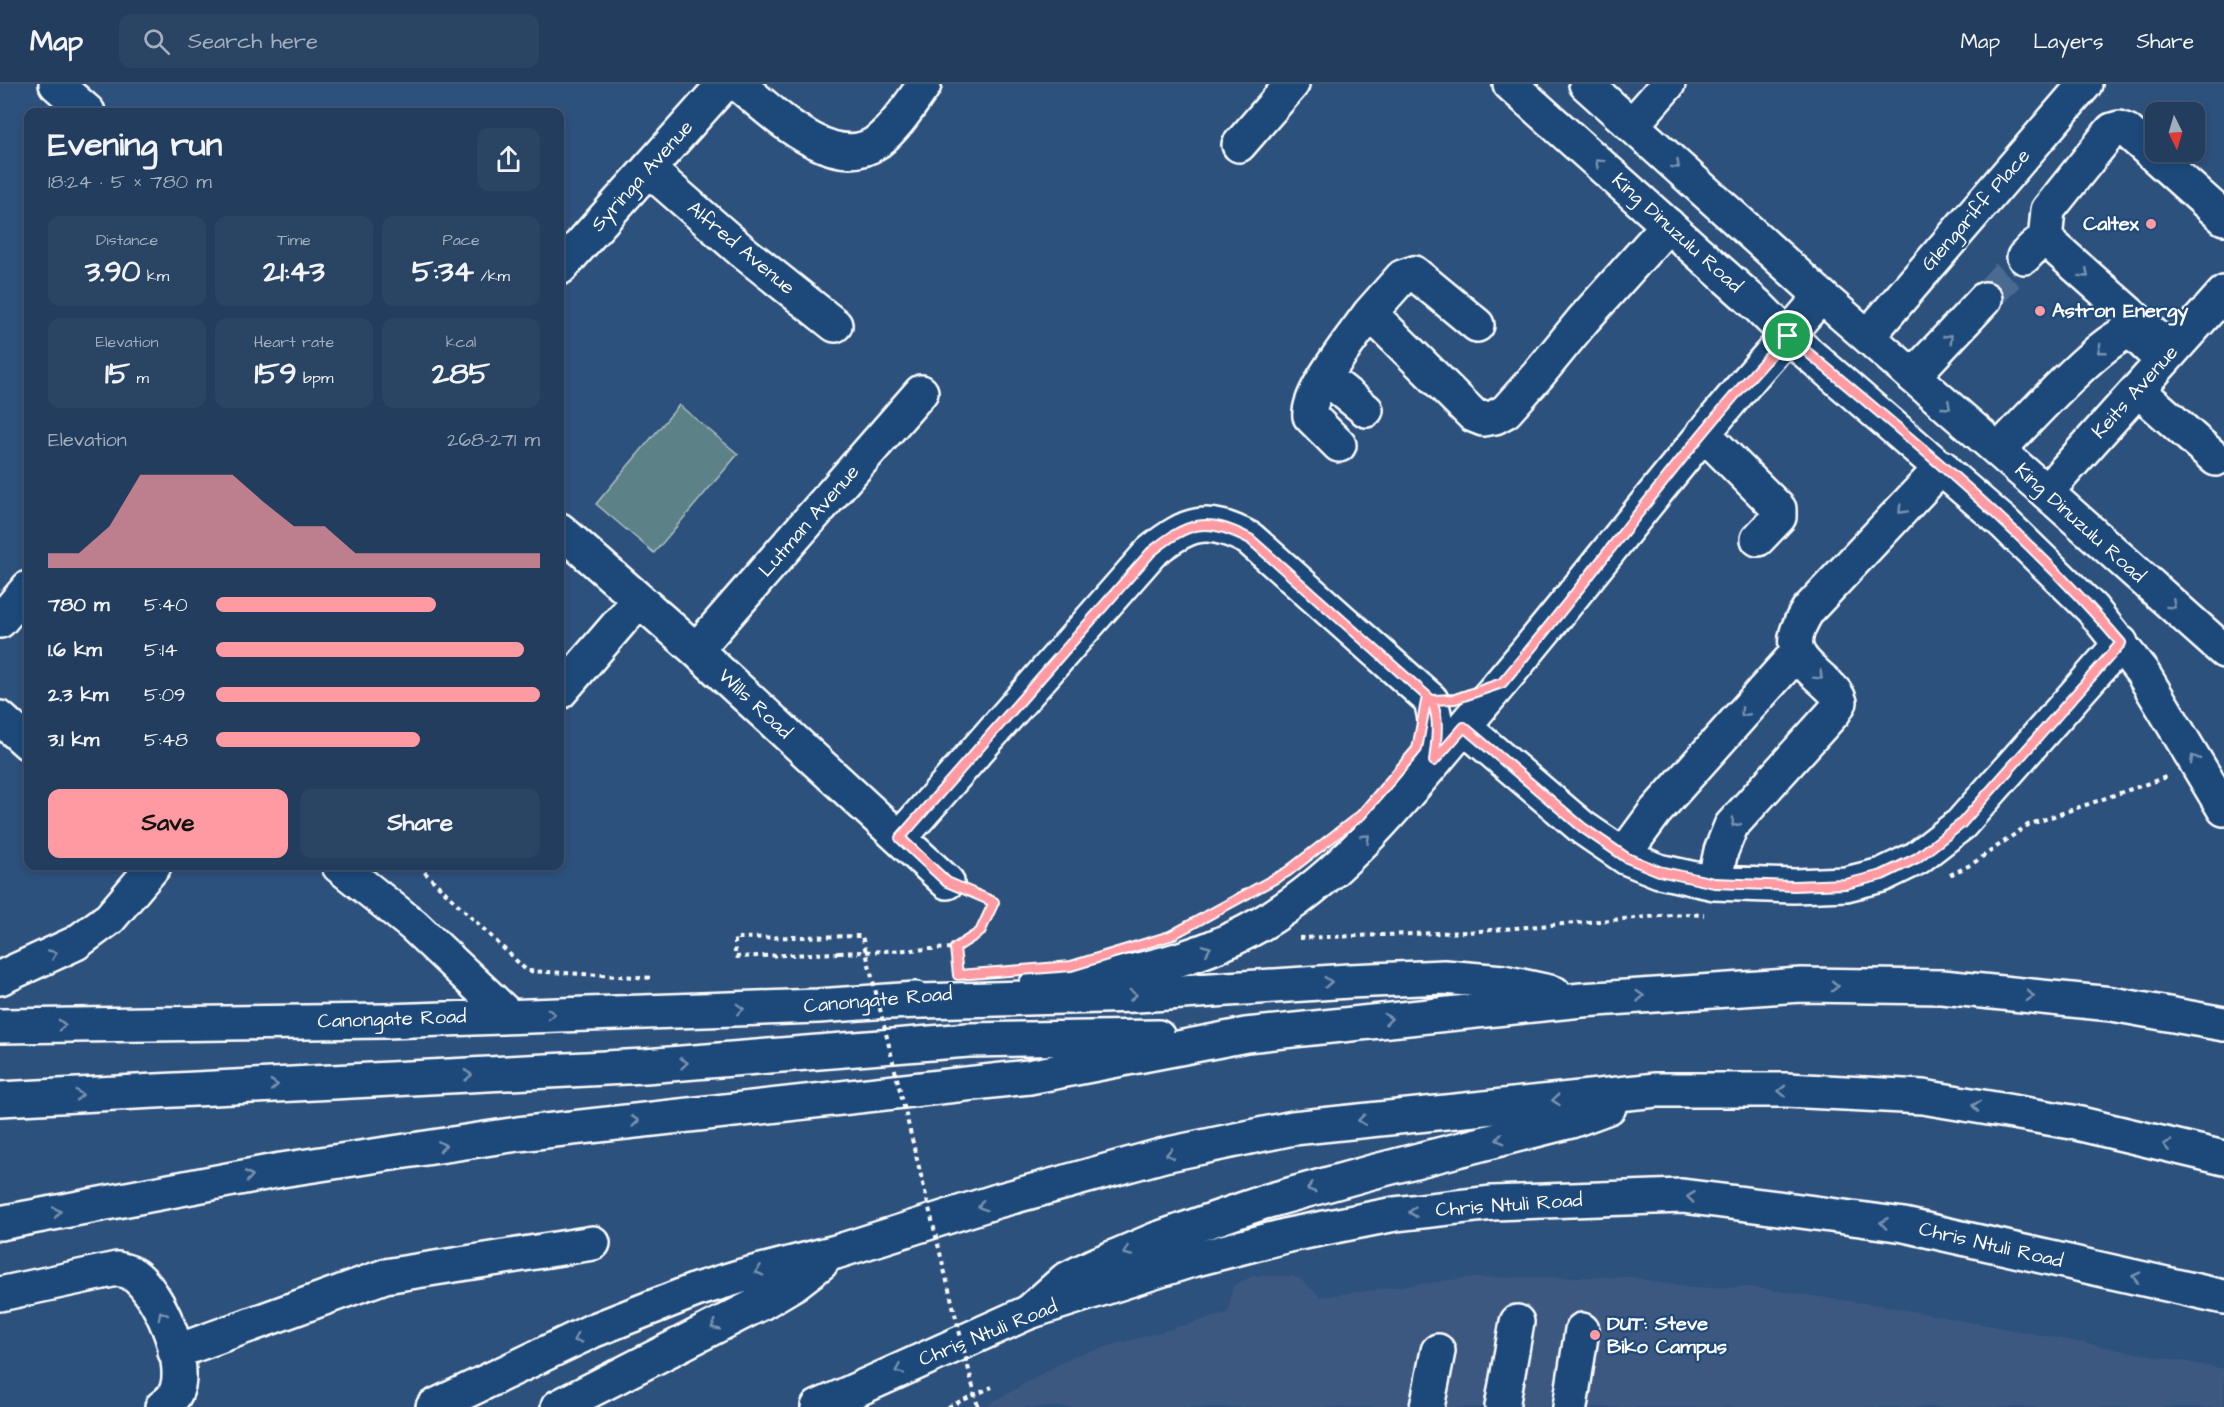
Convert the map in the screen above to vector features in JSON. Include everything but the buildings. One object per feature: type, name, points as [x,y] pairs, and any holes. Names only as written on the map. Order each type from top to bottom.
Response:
[{"type":"main road","points":[[56,84],[83,108]]},
{"type":"main road","name":"Syringa Avenue","points":[[564,264],[724,84]]},
{"type":"main road","points":[[738,84],[804,136],[834,150],[855,150],[875,143],[900,120],[924,85]]},
{"type":"main road","points":[[1239,145],[1292,84]]},
{"type":"main road","name":"King Dinuzulu Road","points":[[1510,84],[1757,304],[1788,336],[1942,467],[2004,523],[2092,609],[2142,672],[2224,809]]},
{"type":"main road","name":"King Dinuzulu Road","points":[[1586,84],[1821,296],[1999,450],[2224,651]]},
{"type":"main road","points":[[1632,125],[1668,84]]},
{"type":"main road","name":"Glengariff Place","points":[[1868,336],[2085,84]]},
{"type":"main road","points":[[2220,449],[2050,243],[2034,249],[2048,210],[2112,130],[2120,128],[2127,131],[2224,218]]},
{"type":"main road","name":"Alfred Avenue","points":[[648,169],[742,251],[834,325]]},
{"type":"main road","points":[[1370,314],[1473,415],[1483,419],[1495,417],[1506,411],[1668,225]]},
{"type":"main road","points":[[1340,445],[1310,416],[1310,404],[1325,377],[1370,314],[1402,277],[1414,273],[1419,275],[1477,325]]},
{"type":"main road","name":"Keits Avenue","points":[[2046,492],[2224,293]]},
{"type":"main road","name":"Canongate Road","points":[[0,1026],[386,1021],[508,1015],[806,1007],[876,987],[1043,985],[1115,975],[1202,952],[1259,925],[1332,870],[1375,829],[1502,683],[1703,433],[1821,296]]},
{"type":"main road","points":[[1913,376],[1985,299]]},
{"type":"main road","points":[[1999,450],[2047,399],[2092,357],[2121,334],[2132,332],[2156,369]]},
{"type":"main road","points":[[1325,377],[1366,410]]},
{"type":"main road","name":"Lutman Avenue","points":[[696,650],[921,392]]},
{"type":"main road","points":[[1703,433],[1779,509],[1779,517],[1758,539]]},
{"type":"main road","points":[[1714,883],[1721,851],[1731,826],[1834,712],[1840,702],[1835,691],[1797,653],[1796,628],[1808,610],[1942,467]]},
{"type":"main road","points":[[900,838],[1151,552],[1184,528],[1201,525],[1218,525],[1232,529],[1250,539],[1431,700],[1436,723],[1434,761]]},
{"type":"main road","name":"Wills Road","points":[[564,534],[696,650],[947,882]]},
{"type":"main road","points":[[0,621],[24,593]]},
{"type":"main road","points":[[564,687],[639,600]]},
{"type":"main road","points":[[1464,727],[1583,828],[1627,858],[1659,871],[1714,883],[1794,886],[1846,884],[1882,875],[1917,858],[1961,824],[2121,643]]},
{"type":"main road","points":[[1627,858],[1633,842],[1655,812],[1797,653]]},
{"type":"main road","points":[[1431,700],[1455,699],[1502,683]]},
{"type":"main road","points":[[0,718],[24,739]]},
{"type":"main road","points":[[0,978],[76,943],[110,918],[151,870]]},
{"type":"main road","points":[[344,870],[413,925],[508,1015]]},
{"type":"main road","points":[[876,987],[1137,995],[1444,977],[1503,982],[1582,1000]]},
{"type":"main road","points":[[10,1099],[645,1066],[968,1040],[1246,1035],[1582,1000],[1801,985],[1942,987],[2112,1004],[2224,1024]]},
{"type":"main road","points":[[0,1223],[281,1170],[518,1134],[1029,1077],[1246,1035]]},
{"type":"main road","points":[[433,1407],[592,1331],[696,1290],[742,1275],[836,1252],[997,1201],[1164,1155],[1293,1128],[1656,1090],[1786,1090],[1923,1098],[2072,1122],[2224,1158]]},
{"type":"main road","points":[[1029,1312],[1065,1280],[1167,1235],[1264,1202],[1570,1121],[1656,1090]]},
{"type":"main road","name":"Chris Ntuli Road","points":[[818,1407],[1029,1312],[1192,1260],[1289,1235],[1395,1214],[1493,1203],[1682,1196],[1904,1225],[2224,1297]]},
{"type":"main road","points":[[175,1352],[385,1275],[593,1243]]},
{"type":"main road","points":[[558,1407],[763,1302],[795,1283],[836,1252]]},
{"type":"main road","points":[[0,1294],[117,1269],[132,1273],[147,1286],[169,1329],[179,1368],[177,1390],[162,1407]]},
{"type":"main road","points":[[1502,1407],[1517,1322]]},
{"type":"main road","points":[[1570,1407],[1582,1330]]},
{"type":"main road","points":[[1427,1407],[1438,1351]]},
{"type":"path","points":[[422,870],[527,971],[656,978]]},
{"type":"path","points":[[947,882],[994,902],[980,932],[955,948],[874,951],[862,952],[850,953],[735,957],[735,938],[862,936],[864,944],[866,952],[869,964],[875,986],[978,1407]]},
{"type":"path","points":[[955,948],[958,975]]},
{"type":"path","points":[[948,1407],[992,1387]]},
{"type":"shaded area","name":"DUT: Steve Biko Campus","points":[[1253,1276],[1292,1276],[1301,1280],[1320,1297],[1467,1278],[1630,1277],[1690,1288],[1747,1287],[1883,1306],[2224,1369],[2224,1407],[989,1407],[991,1403],[1074,1356],[1228,1313],[1233,1286]]},
{"type":"green space","points":[[679,405],[738,454],[654,553],[596,504]]},
{"type":"tunnel","points":[[1985,299],[2024,257]]},
{"type":"place","name":"Caltex","points":[[2151,224]]},
{"type":"place","name":"Astron Energy","points":[[2040,311]]},
{"type":"place","name":"DUT: Steve Biko Campus","points":[[1595,1335]]},
{"type":"route","points":[[1788,336],[1703,433],[1502,683],[1465,696],[1455,699],[1431,700],[1427,696],[1370,644],[1250,539],[1232,529],[1218,525],[1201,525],[1184,528],[1168,538],[1151,552],[900,838],[947,882],[994,902],[980,932],[955,948],[958,975],[1071,966],[1170,936],[1287,872],[1361,815],[1417,749],[1427,696],[1431,700],[1436,723],[1434,761],[1464,727],[1583,828],[1627,858],[1659,871],[1714,883],[1794,886],[1846,884],[1882,875],[1917,858],[1961,824],[2121,643],[2092,609],[2004,523],[1788,336]]}]
